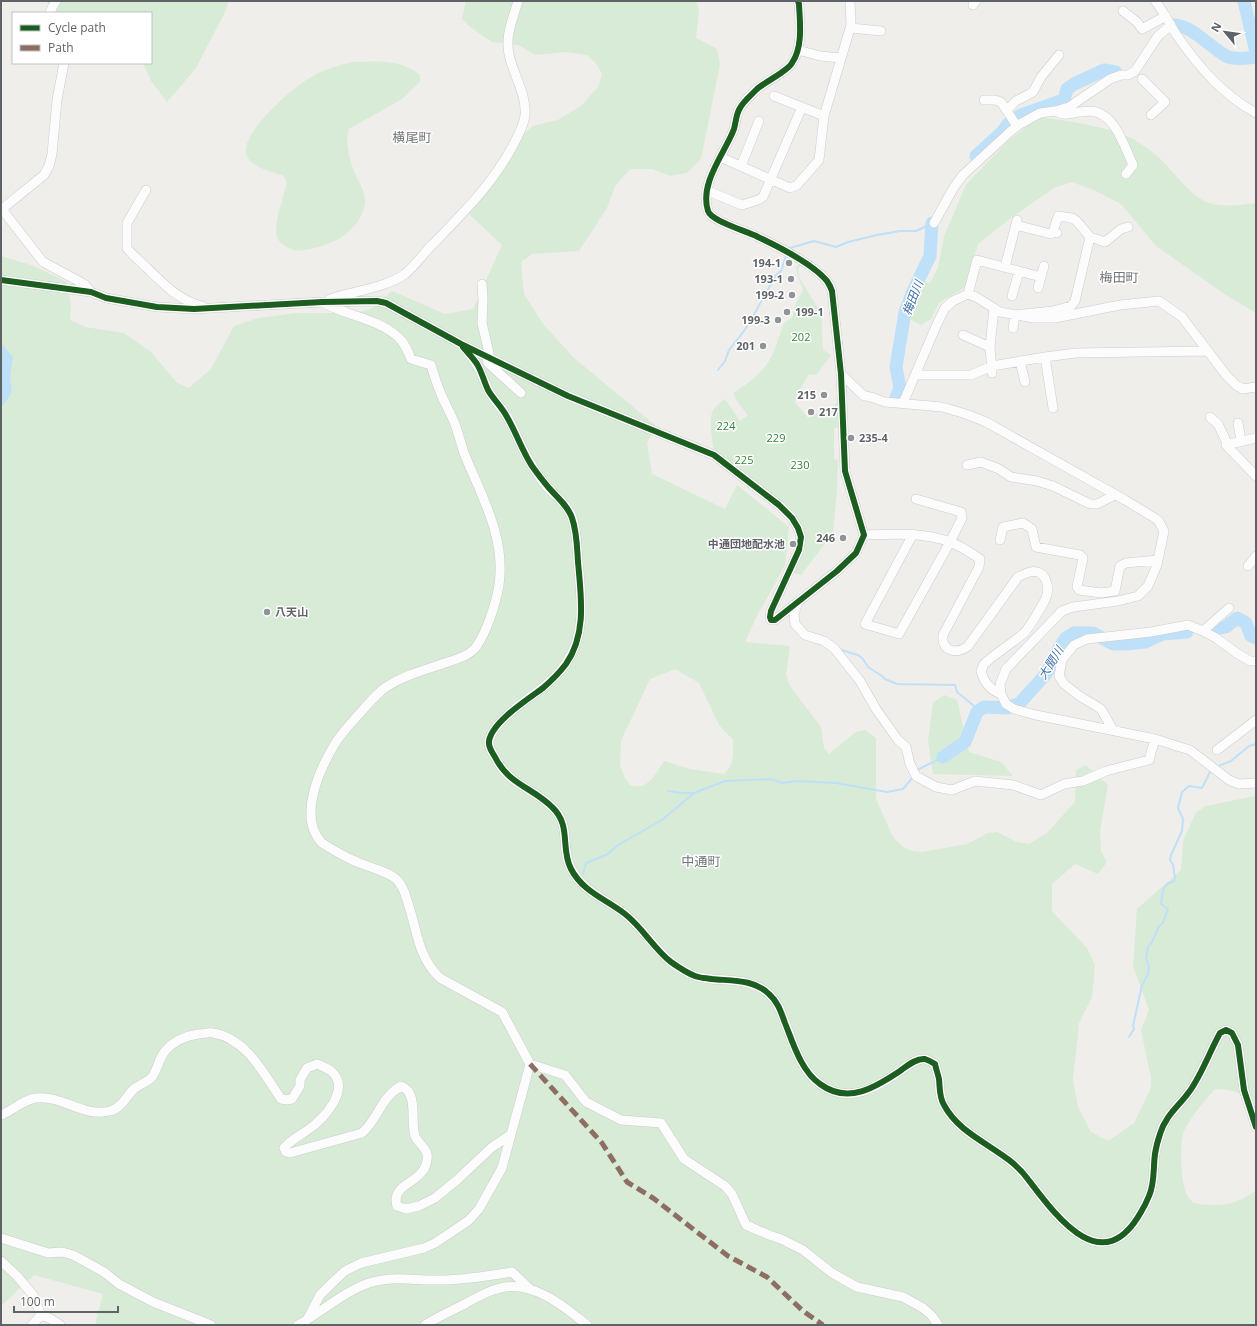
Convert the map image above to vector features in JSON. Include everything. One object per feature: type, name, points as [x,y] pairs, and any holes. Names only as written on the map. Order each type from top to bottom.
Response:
[{"type":"street","points":[[50,12],[56,1]]},
{"type":"street","points":[[322,302],[389,283],[405,274],[458,220],[481,194],[504,162],[520,133],[525,117],[523,96],[512,67],[508,40],[511,23],[518,1]]},
{"type":"street","points":[[1,280],[91,292],[106,298],[157,307],[194,309],[322,302],[377,301],[386,303],[461,344],[590,406],[704,450],[718,457],[755,486],[792,518],[801,537],[799,550],[771,611],[771,620],[775,620],[837,571],[856,553],[864,535],[845,471],[843,440],[846,372],[838,352],[832,286],[822,275],[801,260],[758,237],[715,219],[708,212],[706,202],[708,191],[720,157],[734,129],[740,108],[756,90],[792,64],[798,50],[800,34],[798,1]]},
{"type":"street","points":[[720,157],[790,188],[798,185],[819,160],[824,116],[850,28],[850,1]]},
{"type":"street","points":[[1155,1],[1196,63],[1210,78],[1246,108],[1256,113]]},
{"type":"street","points":[[1123,11],[1137,22],[1142,29],[1166,16]]},
{"type":"street","points":[[1128,75],[1135,71],[1158,36],[1171,25]]},
{"type":"street","points":[[850,28],[881,31]]},
{"type":"street","points":[[798,50],[820,56],[841,58]]},
{"type":"street","points":[[1007,110],[1016,101],[1033,92],[1041,77],[1059,56]]},
{"type":"street","points":[[64,64],[57,100],[52,154],[49,166],[44,175],[2,209],[43,262],[84,284],[91,292]]},
{"type":"street","points":[[934,223],[954,187],[964,175],[1017,126],[1040,113],[1069,107],[1110,80],[1121,75],[1128,75],[1146,80],[1165,102],[1151,115]]},
{"type":"street","points":[[774,96],[824,116]]},
{"type":"street","points":[[984,100],[995,100],[1001,102],[1017,126]]},
{"type":"street","points":[[708,191],[742,205],[763,197],[772,180],[802,107]]},
{"type":"street","points":[[1055,111],[1066,115],[1091,111],[1107,117],[1115,128],[1133,165],[1126,174]]},
{"type":"street","points":[[741,166],[759,121]]},
{"type":"street","points":[[146,190],[127,223],[127,248],[166,288],[176,295],[192,304],[213,308]]},
{"type":"street","points":[[1005,267],[1017,222],[1051,234],[1056,232],[1058,216],[1074,219],[1090,237],[1105,242],[1121,229],[1128,227]]},
{"type":"street","points":[[1015,315],[1053,311],[1071,306],[1075,301],[1090,237]]},
{"type":"street","points":[[968,294],[977,260],[1041,277]]},
{"type":"street","points":[[1038,288],[1044,266]]},
{"type":"street","points":[[1011,292],[1019,271]]},
{"type":"street","points":[[482,284],[482,323],[489,353],[487,357],[488,363],[521,392]]},
{"type":"street","points":[[968,294],[1000,312],[1032,318],[1055,318],[1120,306],[1159,301],[1182,317],[1226,375],[1236,385],[1243,389],[1256,387]]},
{"type":"street","points":[[903,404],[945,308],[953,301],[968,294]]},
{"type":"street","points":[[307,1320],[320,1296],[345,1271],[361,1263],[424,1248],[435,1243],[468,1221],[478,1209],[502,1168],[530,1064],[502,1012],[440,978],[434,972],[424,958],[404,890],[398,880],[377,868],[357,862],[322,843],[318,839],[313,829],[311,815],[313,795],[320,771],[336,742],[375,696],[386,687],[406,676],[451,662],[466,655],[476,647],[490,622],[499,585],[500,561],[496,535],[490,513],[464,452],[454,424],[440,394],[431,365],[412,359],[405,345],[399,338],[381,325],[332,308],[322,302]]},
{"type":"street","points":[[992,370],[990,347],[994,308]]},
{"type":"street","points":[[1012,328],[1015,315]]},
{"type":"street","points":[[963,335],[990,347]]},
{"type":"street","points":[[461,344],[478,365],[489,392],[507,416],[529,462],[547,486],[566,506],[572,516],[576,532],[582,602],[581,621],[573,652],[564,666],[542,688],[511,711],[489,740],[492,752],[498,764],[506,774],[513,781],[545,801],[555,809],[561,817],[564,828],[566,855],[572,872],[590,891],[624,913],[672,963],[696,977],[754,984],[768,993],[778,1005],[795,1048],[807,1070],[814,1080],[837,1094],[845,1095],[859,1092],[886,1081],[918,1060],[927,1059],[935,1064],[943,1105],[954,1121],[1008,1158],[1023,1172],[1058,1216],[1085,1237],[1098,1242],[1105,1243],[1118,1239],[1134,1223],[1150,1195],[1155,1154],[1160,1132],[1172,1111],[1190,1091],[1220,1033],[1226,1030],[1232,1033],[1238,1045],[1244,1090],[1254,1110],[1256,1127]]},
{"type":"street","points":[[916,375],[971,375],[1020,361],[1076,353],[1208,351]]},
{"type":"street","points":[[1046,357],[1053,408]]},
{"type":"street","points":[[1020,361],[1025,382]]},
{"type":"street","points":[[845,391],[846,372]]},
{"type":"street","points":[[845,391],[870,396],[885,402],[942,408],[966,414],[986,422],[1115,495],[1161,524],[1164,531],[1158,560],[1153,577],[1148,586],[1138,596],[1118,601],[1073,607],[1062,611],[1006,669],[1000,684],[1001,694],[1010,707],[1036,715],[1155,739],[1190,750],[1229,780],[1239,784],[1256,783]]},
{"type":"street","points":[[1210,417],[1218,424],[1228,445],[1226,445],[1256,476]]},
{"type":"street","points":[[1238,423],[1241,441]]},
{"type":"street","points":[[1228,445],[1256,438]]},
{"type":"street","points":[[967,465],[980,462],[999,469],[1011,477],[1037,481],[1054,486],[1090,504],[1097,504],[1115,495]]},
{"type":"street","points":[[913,534],[865,624],[898,634],[962,518],[961,512],[916,498]]},
{"type":"street","points":[[1000,540],[1003,527],[1023,523],[1032,529],[1036,547],[1080,555],[1083,558],[1077,587],[1079,590],[1101,593],[1115,591],[1120,566],[1126,563],[1158,560]]},
{"type":"street","points":[[864,535],[913,534],[950,542],[980,559],[979,567],[943,635],[942,641],[951,650],[961,651],[968,646],[1018,577],[1030,572],[1037,572],[1044,576],[1049,589],[1045,599],[1025,633],[1012,641],[984,664],[982,671],[986,684],[990,689],[1001,694]]},
{"type":"street","points":[[1248,566],[1256,556]]},
{"type":"street","points":[[798,601],[794,614],[795,624],[804,635],[824,641],[834,648],[860,681],[876,709],[894,734],[906,747],[910,764],[916,776],[936,787],[952,790],[976,782],[1013,785],[1041,795],[1064,784],[1083,781],[1106,771],[1149,760],[1155,739]]},
{"type":"street","points":[[1203,631],[1229,608]]},
{"type":"street","points":[[1113,730],[1101,709],[1078,695],[1064,684],[1060,676],[1062,660],[1074,645],[1087,639],[1120,636],[1188,625],[1216,638],[1250,661],[1256,662]]},
{"type":"street","points":[[1217,750],[1256,720]]},
{"type":"street","points":[[1,1115],[20,1103],[36,1098],[57,1100],[80,1110],[94,1112],[111,1111],[124,1103],[134,1089],[152,1077],[158,1061],[165,1050],[178,1039],[191,1035],[211,1033],[221,1035],[238,1044],[254,1059],[281,1098],[287,1100],[292,1099],[300,1086],[300,1080],[307,1068],[311,1065],[317,1064],[331,1071],[337,1078],[339,1086],[338,1095],[330,1108],[310,1129],[287,1144],[284,1148],[286,1152],[290,1153],[362,1133],[369,1128],[386,1097],[393,1090],[401,1086],[404,1087],[412,1098],[415,1135],[417,1141],[428,1156],[424,1169],[415,1178],[399,1189],[395,1200],[397,1206],[406,1210],[419,1206],[435,1198],[447,1189],[490,1148],[510,1135]]},
{"type":"street","points":[[530,1064],[565,1075],[586,1102],[621,1120],[661,1124],[684,1159],[725,1186],[732,1194],[746,1225],[769,1236],[781,1239],[803,1250],[832,1273],[857,1287],[902,1297],[923,1308],[932,1316],[938,1325]]},
{"type":"street","points":[[1,1238],[48,1253],[62,1252],[73,1255],[104,1272],[119,1284],[153,1302],[211,1325]]},
{"type":"street","points":[[1,1261],[17,1276],[33,1295],[41,1315],[60,1325]]},
{"type":"street","points":[[298,1325],[348,1293],[369,1283],[384,1280],[407,1279],[437,1281],[465,1279],[512,1272],[530,1289]]},
{"type":"street","points":[[425,1325],[481,1295],[498,1288],[517,1286],[530,1289],[547,1297],[572,1312],[587,1325]]},
{"type":"street","points":[[32,1325],[41,1315]]},
{"type":"green space","points":[[46,1],[229,1],[225,12],[196,68],[167,102],[151,81],[143,64],[152,64],[152,12],[56,12]]},
{"type":"green space","points":[[466,1],[696,1],[699,12],[696,38],[717,49],[720,64],[701,159],[687,173],[670,176],[652,169],[630,169],[615,186],[607,208],[579,251],[532,254],[521,262],[524,294],[543,324],[574,358],[656,426],[647,443],[652,474],[725,509],[737,485],[789,527],[785,565],[755,620],[745,642],[790,646],[786,675],[790,686],[821,727],[824,748],[829,754],[856,732],[865,730],[876,738],[876,799],[893,837],[902,846],[912,851],[922,852],[967,844],[988,833],[997,832],[1017,842],[1029,844],[1047,833],[1075,802],[1076,770],[1086,765],[1108,785],[1100,831],[1101,851],[1107,862],[1098,874],[1075,864],[1052,884],[1052,911],[1087,948],[1095,965],[1092,997],[1079,1023],[1073,1080],[1078,1107],[1091,1132],[1108,1141],[1134,1123],[1151,1088],[1151,1078],[1141,1030],[1149,1010],[1133,966],[1137,909],[1181,870],[1183,841],[1196,812],[1206,806],[1256,797],[1256,1105],[1237,1092],[1215,1089],[1187,1125],[1182,1137],[1181,1153],[1184,1187],[1193,1203],[1210,1205],[1226,1204],[1241,1199],[1256,1190],[1256,1325],[95,1325],[103,1294],[34,1275],[1,1306],[1,407],[12,389],[10,379],[13,357],[1,343],[1,256],[31,265],[67,282],[71,305],[70,320],[85,327],[124,333],[151,352],[177,383],[189,388],[211,369],[234,326],[258,318],[297,313],[355,313],[371,309],[392,291],[445,314],[473,309],[502,245],[471,216],[467,210],[522,136],[533,126],[558,120],[582,105],[598,87],[602,74],[595,62],[587,55],[566,52],[535,55],[518,45],[492,42],[470,27],[462,19]],"holes":[[[675,669],[699,683],[719,725],[733,740],[733,758],[728,770],[724,774],[690,769],[664,761],[654,776],[646,784],[642,786],[630,785],[620,766],[621,741],[650,679]]]},
{"type":"green space","points":[[352,62],[396,63],[420,75],[420,82],[402,99],[349,129],[347,139],[349,155],[355,174],[363,191],[365,201],[365,206],[357,223],[346,234],[330,243],[310,249],[298,251],[293,250],[286,247],[280,241],[276,232],[281,202],[287,183],[284,176],[253,164],[247,156],[246,147],[259,124],[281,100],[293,90],[316,74]]},
{"type":"green space","points":[[1038,117],[1097,127],[1131,138],[1156,155],[1190,190],[1205,201],[1213,204],[1224,205],[1256,203],[1256,313],[1226,295],[1156,246],[1121,204],[1096,191],[1072,182],[1054,188],[1012,217],[978,244],[965,287],[939,303],[931,319],[921,325],[908,318],[923,281],[930,283],[938,268],[944,236],[966,185],[1007,142]]},
{"type":"green space","points":[[801,261],[803,262],[798,269],[799,277],[821,313],[823,350],[831,355],[816,375],[809,374],[797,395],[795,402],[808,418],[833,406],[840,399],[841,427],[834,428],[834,459],[838,460],[833,533],[801,575],[790,571],[801,537],[792,518],[714,455],[711,420],[713,410],[725,399],[740,421],[748,415],[736,400],[733,393],[760,373],[770,360],[784,323],[792,318],[797,301],[803,290],[796,268]]},
{"type":"green space","points":[[944,695],[957,700],[969,752],[1001,762],[1013,776],[933,774],[928,741],[933,703]]},
{"type":"water","points":[[1,343],[13,357],[10,379],[12,389],[10,396],[1,407]]},
{"type":"waterway","points":[[1244,1],[1256,52]]},
{"type":"waterway","name":"梅田川","points":[[1175,25],[1181,26],[1193,32],[1228,57],[1238,59],[1256,57]]},
{"type":"waterway","name":"梅田川","points":[[976,156],[1002,132],[1009,123],[1021,115],[1064,100],[1067,89],[1074,84],[1104,70],[1116,72]]},
{"type":"waterway","name":"梅田川","points":[[896,398],[900,388],[896,367],[905,312],[913,291],[930,256],[932,223]]},
{"type":"waterway","points":[[790,248],[814,241],[836,247],[848,242],[877,235],[900,231],[916,231],[931,224]]},
{"type":"waterway","points":[[718,370],[725,361],[729,350],[752,318],[776,275],[781,271],[786,256]]},
{"type":"waterway","name":"大聞川","points":[[1216,629],[1226,627],[1237,618],[1246,623],[1251,636],[1256,638]]},
{"type":"waterway","name":"大聞川","points":[[943,757],[965,742],[977,712],[984,707],[1007,708],[1019,704],[1046,674],[1059,648],[1066,638],[1074,633],[1093,633],[1113,644],[1126,644],[1145,642],[1162,634],[1187,632]]},
{"type":"waterway","points":[[841,650],[858,655],[863,659],[868,667],[885,679],[897,684],[955,685],[957,692],[979,710]]},
{"type":"waterway","points":[[1216,767],[1231,761],[1249,746],[1256,744]]},
{"type":"waterway","points":[[917,772],[919,769],[943,757]]},
{"type":"waterway","points":[[1129,1037],[1134,1029],[1133,1026],[1142,985],[1148,974],[1149,967],[1146,958],[1148,947],[1152,942],[1159,926],[1163,923],[1168,909],[1161,904],[1163,890],[1167,884],[1174,881],[1175,878],[1173,865],[1170,860],[1182,831],[1183,819],[1178,808],[1182,792],[1189,786],[1202,788],[1211,770]]},
{"type":"waterway","points":[[583,874],[586,863],[608,854],[618,845],[662,820],[694,793],[725,781],[771,779],[782,783],[797,781],[836,783],[887,792],[903,789],[913,777]]},
{"type":"waterway","points":[[668,791],[694,793]]},
{"type":"marked path","points":[[530,1064],[602,1143],[627,1182],[653,1198],[728,1256],[767,1277],[803,1311],[823,1325]]},
{"type":"cycle path","points":[[1,280],[91,292],[106,298],[157,307],[194,309],[322,302],[377,301],[386,303],[461,344],[568,396],[714,455],[779,505],[792,518],[801,537],[799,550],[771,611],[771,620],[775,620],[837,571],[856,553],[864,535],[845,471],[841,374],[831,287],[827,281],[813,268],[794,256],[775,245],[716,219],[708,211],[706,200],[707,190],[714,168],[734,129],[741,106],[760,87],[789,66],[796,57],[800,35],[798,1]]},
{"type":"cycle path","points":[[463,347],[477,364],[488,390],[505,413],[532,466],[568,510],[575,529],[581,614],[580,628],[573,652],[564,667],[543,688],[503,719],[492,734],[489,743],[492,751],[507,774],[544,800],[558,814],[564,829],[568,861],[571,869],[582,884],[625,914],[665,957],[683,970],[699,977],[749,983],[763,989],[775,1000],[779,1007],[798,1056],[808,1072],[820,1084],[830,1090],[841,1093],[862,1091],[872,1088],[918,1060],[925,1059],[935,1064],[939,1079],[941,1099],[952,1117],[961,1127],[1018,1168],[1066,1224],[1080,1235],[1095,1242],[1111,1241],[1126,1232],[1141,1212],[1151,1191],[1155,1151],[1162,1128],[1169,1116],[1193,1086],[1220,1033],[1226,1030],[1232,1033],[1238,1045],[1244,1090],[1256,1127]]},
{"type":"place","name":"194-1","points":[[789,263]]},
{"type":"place","name":"193-1","points":[[791,279]]},
{"type":"place","name":"199-2","points":[[792,295]]},
{"type":"place","name":"199-1","points":[[787,312]]},
{"type":"place","name":"199-3","points":[[778,320]]},
{"type":"place","name":"201","points":[[763,346]]},
{"type":"place","name":"215","points":[[824,395]]},
{"type":"place","name":"217","points":[[811,412]]},
{"type":"place","name":"235-4","points":[[851,438]]},
{"type":"place","name":"246","points":[[843,538]]},
{"type":"place","name":"中通団地配水池","points":[[793,544]]},
{"type":"place","name":"八天山","points":[[267,612]]},
{"type":"district","name":"横尾町","points":[[412,137]]},
{"type":"district","name":"梅田町","points":[[1119,277]]},
{"type":"district","name":"中通町","points":[[701,861]]},
{"type":"park label","name":"202","points":[[801,337]]},
{"type":"park label","name":"224","points":[[726,426]]},
{"type":"park label","name":"229","points":[[776,438]]},
{"type":"park label","name":"225","points":[[744,460]]},
{"type":"park label","name":"230","points":[[800,465]]}]
